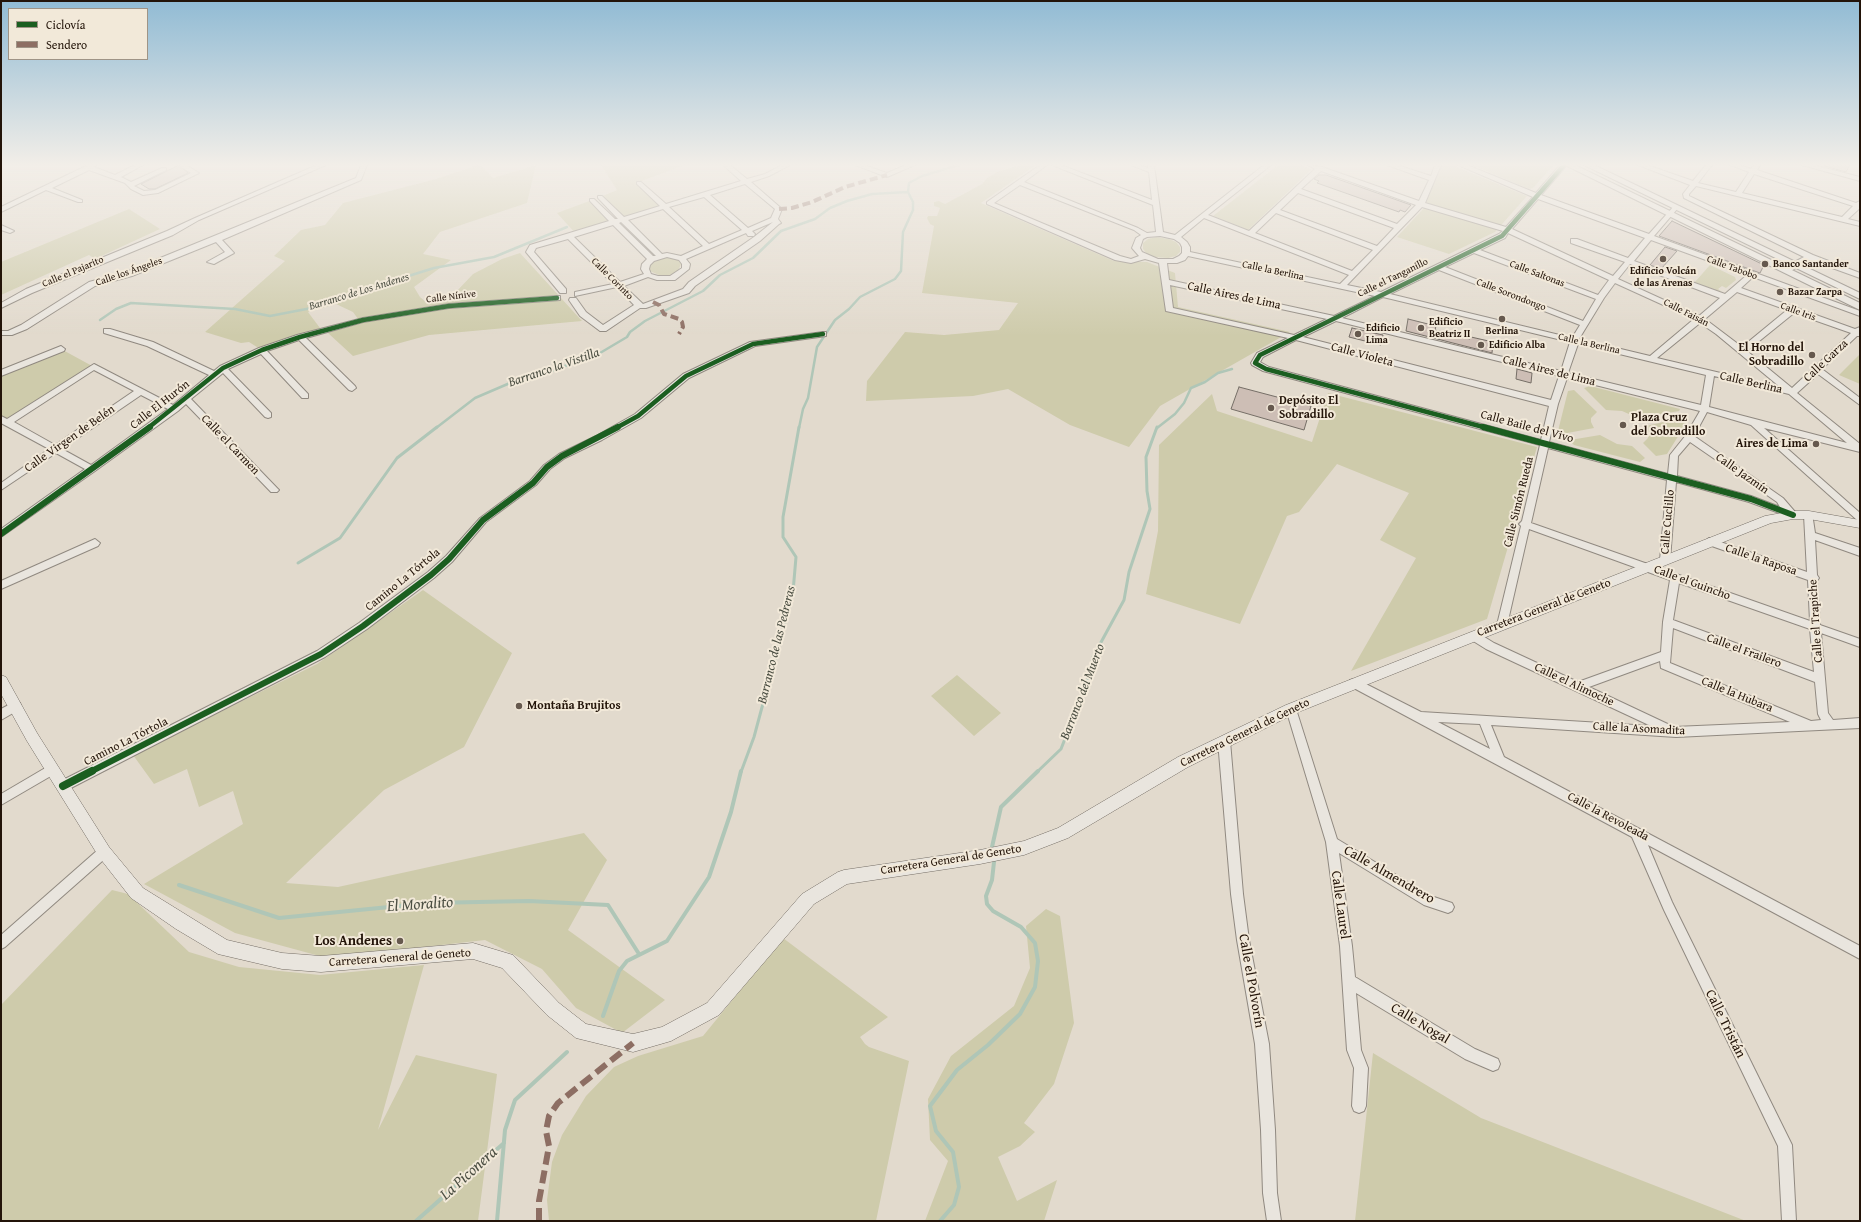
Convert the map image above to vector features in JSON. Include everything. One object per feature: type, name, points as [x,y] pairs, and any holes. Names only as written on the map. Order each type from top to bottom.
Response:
[{"type":"main road","name":"Carretera General de Geneto","points":[[1,681],[32,737],[104,852],[137,892],[182,923],[224,948],[282,961],[321,964],[474,952],[507,960],[553,1009],[582,1032],[633,1043],[665,1036],[713,1009],[808,899],[844,877],[980,857],[1024,848],[1064,833],[1183,762],[1291,709],[1769,519],[1793,515],[1860,524]]},
{"type":"street","name":"Calle el Pajarito","points":[[1,306],[29,291],[191,222]]},
{"type":"street","name":"Calle los Ángeles","points":[[1,333],[9,333],[24,327],[92,284],[129,274],[257,222]]},
{"type":"street","points":[[563,291],[530,252],[532,247],[614,222]]},
{"type":"street","points":[[614,222],[652,259]]},
{"type":"street","points":[[627,222],[660,256]]},
{"type":"street","points":[[682,222],[708,247]]},
{"type":"street","points":[[737,222],[757,239]]},
{"type":"street","points":[[682,258],[767,222]]},
{"type":"street","points":[[679,284],[680,274],[686,264],[682,258],[676,256],[660,256],[652,259],[646,264],[645,269],[648,275],[679,284],[692,284],[757,239],[777,223],[776,222]]},
{"type":"street","points":[[1034,222],[1118,258],[1131,261],[1145,257]]},
{"type":"street","points":[[1121,222],[1136,228],[1146,236]]},
{"type":"street","points":[[1158,222],[1160,234]]},
{"type":"street","points":[[1176,237],[1196,222]]},
{"type":"street","points":[[1221,222],[1354,274]]},
{"type":"street","points":[[1251,233],[1262,222]]},
{"type":"street","points":[[1306,222],[1378,249]]},
{"type":"street","points":[[1382,222],[1398,228]]},
{"type":"street","points":[[1342,286],[1404,222]]},
{"type":"street","name":"Calle Faisán","points":[[1481,222],[1507,230],[1700,319],[1743,351],[1860,449]]},
{"type":"street","name":"Calle el Tanganillo","points":[[1255,363],[1260,355],[1502,236],[1514,222]]},
{"type":"street","name":"Calle Tabobo","points":[[1607,222],[1860,314]]},
{"type":"street","name":"Calle Simón Rueda","points":[[1502,625],[1524,524],[1544,443],[1554,404],[1575,340],[1600,298],[1614,279],[1664,222]]},
{"type":"street","points":[[1694,222],[1860,307]]},
{"type":"street","points":[[1698,222],[1796,265],[1860,296]]},
{"type":"street","points":[[1740,222],[1810,256],[1860,275]]},
{"type":"street","points":[[1,227],[10,232]]},
{"type":"street","points":[[1160,234],[1176,237],[1183,242],[1186,248],[1186,253],[1182,258],[1164,262],[1145,257],[1136,248],[1137,243],[1146,236],[1160,234]]},
{"type":"street","name":"Calle Corinto","points":[[569,236],[639,305]]},
{"type":"street","points":[[212,262],[230,253],[217,239]]},
{"type":"street","points":[[1574,241],[1725,297]]},
{"type":"street","name":"Calle Saltonas","points":[[1474,250],[1600,298]]},
{"type":"street","name":"Calle la Berlina","points":[[1186,253],[1383,295],[1710,373]]},
{"type":"street","points":[[1786,270],[1810,256]]},
{"type":"street","points":[[1164,262],[1166,282]]},
{"type":"street","name":"Calle Sorondongo","points":[[1439,267],[1584,324]]},
{"type":"street","points":[[680,274],[692,284]]},
{"type":"street","name":"Calle Nínive","points":[[348,324],[449,306],[567,299],[648,275]]},
{"type":"street","points":[[1651,359],[1751,275]]},
{"type":"street","name":"Calle Violeta","points":[[1166,282],[1169,309],[1297,338],[1554,404]]},
{"type":"street","name":"Calle Aires de Lima","points":[[1166,282],[1334,318],[1564,376],[1705,409],[1754,423],[1860,449]]},
{"type":"street","points":[[567,299],[573,290],[563,291],[558,294],[567,299],[583,314],[603,329],[639,305],[643,306],[679,284]]},
{"type":"street","points":[[1816,298],[1822,293],[1822,288]]},
{"type":"street","name":"Calle Iris","points":[[1736,289],[1792,310],[1859,332]]},
{"type":"street","points":[[1743,351],[1792,310]]},
{"type":"street","name":"Calle El Hurón","points":[[1,534],[175,409],[214,374],[223,368],[262,350],[300,336],[348,324]]},
{"type":"street","points":[[106,331],[150,344],[214,374]]},
{"type":"street","name":"Calle Garza","points":[[1792,393],[1859,332]]},
{"type":"street","name":"Camino La Tórtola","points":[[63,786],[321,654],[363,626],[431,575],[448,559],[483,520],[533,482],[547,467],[562,456],[599,438],[638,416],[686,376],[753,344],[823,334]]},
{"type":"street","points":[[300,336],[352,388]]},
{"type":"street","points":[[1,373],[61,349]]},
{"type":"street","points":[[262,350],[305,396]]},
{"type":"street","name":"Calle Baile del Vivo","points":[[1255,363],[1266,370],[1751,499],[1793,515]]},
{"type":"street","points":[[5,420],[94,367],[175,409]]},
{"type":"street","points":[[223,368],[268,415]]},
{"type":"street","points":[[1817,369],[1860,402]]},
{"type":"street","name":"Calle Berlina","points":[[1710,373],[1792,393]]},
{"type":"street","name":"Calle Cuclillo","points":[[1665,560],[1674,455],[1689,437],[1705,409],[1710,373]]},
{"type":"street","name":"Calle Virgen de Belén","points":[[1,487],[140,391]]},
{"type":"street","name":"Calle el Carmen","points":[[186,399],[274,490]]},
{"type":"street","points":[[5,420],[92,468]]},
{"type":"street","points":[[1754,423],[1860,518]]},
{"type":"street","name":"Calle Jazmín","points":[[1689,437],[1780,500],[1793,515]]},
{"type":"street","name":"Calle el Trapiche","points":[[1809,516],[1814,578],[1815,627],[1823,714],[1830,724]]},
{"type":"street","name":"Calle el Guincho","points":[[1524,524],[1860,643]]},
{"type":"street","points":[[1811,535],[1860,552]]},
{"type":"street","name":"Calle la Raposa","points":[[1709,542],[1814,578]]},
{"type":"street","points":[[1,585],[95,543]]},
{"type":"street","points":[[1577,687],[1665,660],[1668,622],[1675,578]]},
{"type":"street","name":"Calle el Frailero","points":[[1668,622],[1820,679]]},
{"type":"street","name":"Calle el Alimoche","points":[[1474,636],[1490,646],[1676,732]]},
{"type":"street","name":"Calle la Hubara","points":[[1665,660],[1809,724]]},
{"type":"street","name":"Calle la Revoleada","points":[[1354,683],[1636,832],[1860,953]]},
{"type":"street","points":[[1,715],[16,706]]},
{"type":"street","name":"Calle Laurel","points":[[1291,709],[1332,842],[1349,981],[1354,1050],[1361,1068],[1359,1106]]},
{"type":"street","name":"Calle la Asomadita","points":[[1418,716],[1676,732],[1809,724],[1860,723]]},
{"type":"street","points":[[1484,720],[1500,760]]},
{"type":"street","name":"Calle el Polvorín","points":[[1224,741],[1237,894],[1243,940],[1262,1044],[1268,1130],[1270,1193],[1274,1221]]},
{"type":"street","points":[[1,800],[52,769]]},
{"type":"street","name":"Calle Tristán","points":[[1636,832],[1668,906],[1785,1145],[1789,1221]]},
{"type":"street","name":"Calle Almendrero","points":[[1332,842],[1428,901],[1448,907]]},
{"type":"street","points":[[1,943],[104,852]]},
{"type":"street","name":"Calle Nogal","points":[[1349,981],[1470,1054],[1493,1064]]},
{"type":"shaded area","points":[[98,222],[149,222],[160,229],[95,259],[89,255],[1,295],[1,262]]},
{"type":"shaded area","points":[[327,222],[470,222],[440,232],[423,254],[451,260],[414,287],[420,297],[427,303],[450,301],[455,293],[473,274],[502,259],[520,253],[582,321],[429,335],[353,356],[328,333],[361,323],[353,312],[336,304],[308,312],[320,328],[260,349],[249,342],[241,343],[205,332],[285,261],[274,256],[301,230],[325,225]]},
{"type":"shaded area","points":[[565,222],[613,222],[576,234]]},
{"type":"shaded area","points":[[929,222],[1025,222],[1114,261],[1147,262],[1175,273],[1178,307],[1290,332],[1160,406],[1129,447],[1070,425],[1008,389],[973,396],[866,401],[867,381],[905,332],[944,335],[999,330],[1018,303],[922,293],[934,226]]},
{"type":"shaded area","points":[[1228,222],[1256,222],[1248,230]]},
{"type":"shaded area","points":[[1411,222],[1504,222],[1495,232],[1449,254],[1397,237]]},
{"type":"shaded area","points":[[1156,237],[1169,239],[1176,242],[1180,247],[1180,252],[1176,256],[1168,258],[1155,257],[1147,254],[1143,249],[1143,243],[1148,239]]},
{"type":"shaded area","points":[[671,257],[678,260],[681,264],[678,271],[670,275],[661,276],[650,271],[650,266],[654,261]]},
{"type":"shaded area","points":[[1710,265],[1735,277],[1736,280],[1726,288],[1722,286],[1718,289],[1722,292],[1694,283]]},
{"type":"shaded area","points":[[61,349],[94,367],[8,422],[1,419],[1,373]]},
{"type":"shaded area","points":[[1860,354],[1860,384],[1839,375]]},
{"type":"shaded area","points":[[1590,386],[1680,409],[1679,411],[1638,418],[1622,411],[1606,410],[1584,388]]},
{"type":"shaded area","points":[[1574,390],[1597,412],[1591,418],[1594,428],[1562,434],[1558,431],[1568,391]]},
{"type":"shaded area","points":[[1328,393],[1537,447],[1487,619],[1351,671],[1416,558],[1380,540],[1409,493],[1337,464],[1299,512],[1287,516],[1240,624],[1146,594],[1158,531],[1159,445],[1212,394],[1217,411],[1312,442]]},
{"type":"shaded area","points":[[1685,417],[1689,419],[1667,454],[1656,456],[1643,443],[1648,438],[1649,432],[1646,426]]},
{"type":"shaded area","points":[[1600,435],[1617,444],[1632,446],[1645,458],[1640,462],[1574,445],[1570,441]]},
{"type":"shaded area","points":[[423,590],[512,653],[464,747],[384,790],[286,883],[338,887],[584,833],[607,860],[568,930],[665,1000],[622,1033],[576,1008],[542,969],[485,940],[327,958],[235,933],[144,884],[243,824],[233,791],[199,807],[187,769],[154,784],[133,755],[317,664]]},
{"type":"shaded area","points":[[957,675],[1001,713],[974,736],[931,696]]},
{"type":"shaded area","points":[[112,890],[128,894],[189,952],[239,967],[320,975],[424,965],[378,1130],[416,1055],[497,1074],[478,1221],[1,1221],[1,1005]]},
{"type":"shaded area","points":[[1046,909],[1060,916],[1074,1023],[1054,1084],[1024,1123],[1035,1132],[1020,1146],[998,1157],[1017,1201],[1057,1180],[1044,1221],[925,1221],[948,1161],[930,1140],[928,1099],[951,1056],[1014,1006],[1030,968],[1026,926]]},
{"type":"shaded area","points":[[783,938],[888,1017],[860,1037],[865,1044],[869,1047],[909,1061],[876,1221],[549,1221],[547,1200],[552,1162],[562,1135],[586,1096],[614,1067],[638,1056],[703,1036]]},
{"type":"shaded area","points":[[1373,1053],[1481,1118],[1746,1221],[1355,1221]]},
{"type":"building","points":[[1671,222],[1674,222],[1764,265],[1760,273],[1659,236]]},
{"type":"building","name":"Edificio Volcán de las Arenas","points":[[1665,247],[1677,251],[1661,269],[1650,265]]},
{"type":"building","points":[[1408,319],[1436,326],[1435,330],[1470,339],[1471,337],[1493,342],[1492,353],[1406,331]]},
{"type":"building","points":[[1352,328],[1383,335],[1381,345],[1349,337]]},
{"type":"building","points":[[1517,369],[1532,373],[1531,383],[1516,379]]},
{"type":"building","name":"Depósito El Sobradillo","points":[[1239,387],[1311,406],[1304,430],[1231,409]]},
{"type":"waterway","name":"Barranco la Vistilla","points":[[436,428],[475,398],[510,383],[549,372],[600,353],[627,337],[630,332],[645,321],[703,291],[720,275],[753,258],[781,231],[806,222]]},
{"type":"waterway","name":"Barranco de las Pedreras","points":[[799,428],[803,409],[808,398],[817,347],[835,320],[849,309],[860,297],[895,279],[901,271],[903,232],[908,222]]},
{"type":"waterway","name":"Barranco de Los Andenes","points":[[100,320],[116,309],[131,303],[235,309],[270,316],[322,306],[370,288],[434,268],[494,257],[567,227]]},
{"type":"waterway","name":"Barranco del Muerto","points":[[1157,428],[1175,414],[1184,403],[1191,388],[1205,382],[1218,373],[1232,369]]},
{"type":"waterway","name":"Barranco la Vistilla","points":[[298,563],[340,538],[397,458],[437,427]]},
{"type":"waterway","name":"Barranco de las Pedreras","points":[[741,772],[754,737],[793,592],[796,557],[783,537],[783,517],[799,427]]},
{"type":"waterway","name":"Barranco del Muerto","points":[[1037,772],[1061,749],[1086,685],[1093,657],[1124,600],[1129,572],[1150,509],[1147,491],[1146,457],[1157,427]]},
{"type":"waterway","name":"Barranco de las Pedreras","points":[[603,1016],[619,971],[627,961],[667,941],[709,877],[731,812],[741,771]]},
{"type":"waterway","name":"Barranco del Muerto","points":[[992,847],[1001,807],[1038,771]]},
{"type":"waterway","name":"Barranco del Muerto","points":[[940,1221],[954,1205],[959,1187],[953,1152],[936,1131],[930,1106],[957,1070],[988,1045],[1020,1014],[1035,987],[1038,961],[1035,943],[1021,927],[993,911],[987,904],[986,896],[992,880],[994,862]]},
{"type":"waterway","name":"El Moralito","points":[[179,885],[279,918],[429,903],[529,901],[608,905],[639,954]]},
{"type":"waterway","name":"Barranco de las Pedreras","points":[[504,1143],[505,1130],[515,1100],[567,1052]]},
{"type":"waterway","name":"La Piconera","points":[[416,1221],[504,1143]]},
{"type":"waterway","name":"Barranco de las Pedreras","points":[[497,1221],[504,1143]]},
{"type":"marked path","points":[[653,302],[659,305],[664,314],[679,319],[682,322],[683,327],[679,334]]},
{"type":"marked path","points":[[539,1221],[539,1201],[549,1146],[546,1131],[549,1116],[558,1103],[633,1043]]},
{"type":"cycle path","points":[[1514,222],[1502,236],[1260,355],[1255,363],[1266,369],[1751,499],[1793,515]]},
{"type":"cycle path","points":[[1,534],[164,417],[223,368],[262,350],[300,337],[363,320],[449,306],[557,298]]},
{"type":"cycle path","points":[[63,786],[321,654],[363,626],[431,575],[449,559],[483,520],[533,483],[547,467],[562,456],[599,438],[638,416],[686,376],[753,344],[823,334]]},
{"type":"place","name":"Edificio Volcán de las Arenas","points":[[1663,259]]},
{"type":"place","name":"Banco Santander","points":[[1765,264]]},
{"type":"place","name":"Bazar Zarpa","points":[[1780,292]]},
{"type":"place","name":"Berlina","points":[[1502,319]]},
{"type":"place","name":"Edificio Beatriz II","points":[[1421,328]]},
{"type":"place","name":"Edificio Lima","points":[[1358,334]]},
{"type":"place","name":"Edificio Alba","points":[[1481,345]]},
{"type":"place","name":"El Horno del Sobradillo","points":[[1812,355]]},
{"type":"place","name":"Depósito El Sobradillo","points":[[1271,408]]},
{"type":"place","name":"Plaza Cruz del Sobradillo","points":[[1623,425]]},
{"type":"place","name":"Aires de Lima","points":[[1816,444]]},
{"type":"place","name":"Montaña Brujitos","points":[[519,706]]},
{"type":"place","name":"Los Andenes","points":[[400,941]]}]
